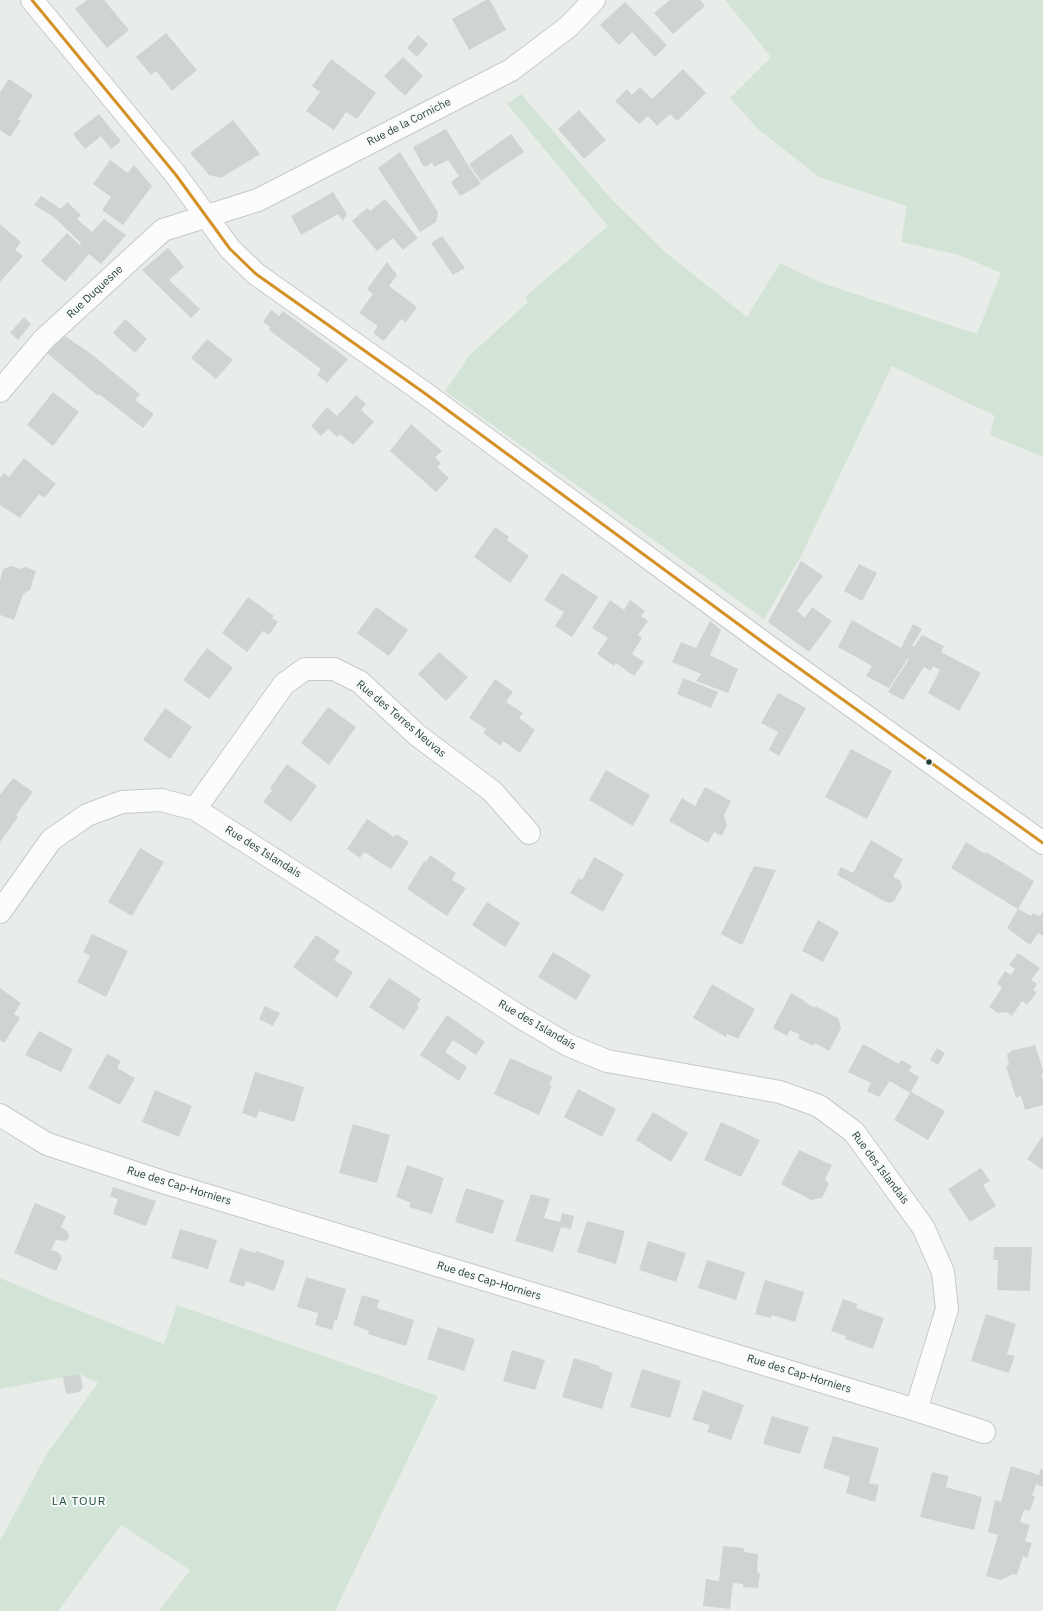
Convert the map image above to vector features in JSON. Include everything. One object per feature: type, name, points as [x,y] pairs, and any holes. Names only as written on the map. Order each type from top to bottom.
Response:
[{"type":"street","points":[[32,0],[176,175],[230,249],[256,274],[424,392],[768,646],[1043,843]]},
{"type":"street","name":"Rue de la Corniche","points":[[206,216],[258,200],[511,70],[568,27],[594,0]]},
{"type":"street","name":"Rue Duquesne","points":[[0,391],[43,340],[163,230],[206,216]]},
{"type":"street","name":"Rue des Terres Neuvas","points":[[195,809],[284,684],[305,669],[334,669],[360,682],[417,735],[492,791],[529,833]]},
{"type":"street","name":"Rue des Islandais","points":[[0,912],[51,840],[87,815],[122,802],[160,800],[195,809],[522,1018],[568,1045],[607,1061],[780,1092],[819,1106],[854,1132],[923,1227],[943,1272],[946,1309],[916,1410]]},
{"type":"street","name":"Rue des Cap-Horniers","points":[[0,1115],[47,1144],[166,1183],[916,1410],[984,1432]]},
{"type":"green space","points":[[725,0],[1043,0],[1043,457],[990,435],[995,416],[892,366],[800,558],[764,619],[445,391],[469,356],[528,302],[525,297],[608,226],[507,104],[521,94],[613,201],[664,251],[747,317],[780,263],[822,283],[977,334],[1001,273],[959,255],[901,242],[907,206],[819,177],[758,129],[730,98],[771,57]]},
{"type":"green space","points":[[0,1278],[164,1344],[177,1305],[438,1396],[335,1611],[159,1611],[190,1570],[121,1525],[58,1611],[0,1611],[0,1541],[46,1455],[98,1383],[80,1374],[0,1389]]},
{"type":"building","points":[[87,0],[104,0],[129,30],[107,48],[75,9]]},
{"type":"building","points":[[486,0],[490,0],[506,30],[469,50],[452,19]]},
{"type":"building","points":[[670,0],[700,0],[705,6],[673,34],[654,13]]},
{"type":"building","points":[[625,2],[667,45],[655,57],[632,32],[619,45],[600,25]]},
{"type":"building","points":[[166,33],[197,70],[172,91],[156,71],[151,75],[136,57]]},
{"type":"building","points":[[418,35],[428,44],[417,57],[407,48]]},
{"type":"building","points":[[403,57],[423,76],[405,96],[384,76]]},
{"type":"building","points":[[331,59],[376,93],[357,119],[346,112],[334,130],[306,111],[320,92],[312,86]]},
{"type":"building","points":[[683,69],[706,93],[677,121],[670,114],[657,126],[648,116],[639,124],[615,101],[627,89],[632,95],[640,87],[652,99]]},
{"type":"building","points":[[9,79],[33,95],[18,119],[21,121],[10,137],[0,130],[0,92]]},
{"type":"building","points":[[579,110],[606,140],[584,159],[558,129]]},
{"type":"building","points":[[99,114],[121,141],[111,149],[101,136],[85,149],[73,134]]},
{"type":"building","points":[[233,120],[260,154],[221,178],[209,175],[190,153]]},
{"type":"building","points":[[446,129],[481,184],[460,196],[451,182],[459,176],[448,160],[434,167],[432,162],[427,166],[423,166],[413,147]]},
{"type":"building","points":[[511,134],[524,152],[481,181],[469,164]]},
{"type":"building","points":[[400,152],[438,212],[436,222],[420,232],[378,168]]},
{"type":"building","points":[[110,160],[128,173],[134,165],[152,186],[123,225],[102,210],[111,197],[93,184]]},
{"type":"building","points":[[333,192],[347,214],[343,221],[338,214],[301,235],[291,216]]},
{"type":"building","points":[[41,196],[61,209],[67,202],[81,215],[77,219],[92,232],[104,219],[126,235],[101,264],[89,254],[65,282],[41,261],[67,233],[80,245],[81,243],[54,217],[34,205]]},
{"type":"building","points":[[385,199],[418,238],[403,250],[393,238],[377,251],[352,221],[367,208],[370,211]]},
{"type":"building","points":[[0,224],[21,242],[15,250],[23,256],[0,282]]},
{"type":"building","points":[[442,236],[465,268],[453,275],[431,243]]},
{"type":"building","points":[[168,248],[184,267],[169,280],[200,309],[191,318],[142,270]]},
{"type":"building","points":[[387,262],[397,275],[389,286],[417,307],[406,322],[401,319],[384,341],[373,333],[378,326],[359,313],[373,294],[367,289]]},
{"type":"building","points":[[271,310],[279,316],[283,311],[348,359],[327,383],[317,375],[321,369],[269,330],[270,327],[263,322]]},
{"type":"building","points":[[24,317],[31,324],[18,340],[10,333]]},
{"type":"building","points":[[125,319],[147,339],[135,353],[113,333]]},
{"type":"building","points":[[65,336],[90,353],[140,394],[135,400],[154,414],[143,428],[99,394],[98,396],[47,353]]},
{"type":"building","points":[[207,339],[233,360],[216,379],[191,358]]},
{"type":"building","points":[[53,392],[79,412],[53,446],[27,425]]},
{"type":"building","points":[[356,395],[366,404],[361,410],[374,422],[353,445],[340,434],[337,437],[328,429],[321,436],[311,426],[327,407],[337,416]]},
{"type":"building","points":[[411,424],[442,451],[435,457],[441,463],[437,467],[449,478],[436,492],[390,451]]},
{"type":"building","points":[[24,458],[56,484],[44,498],[39,494],[20,518],[0,505],[0,478],[4,473],[9,477]]},
{"type":"building","points":[[495,527],[509,537],[507,540],[529,556],[510,583],[474,557]]},
{"type":"building","points":[[801,561],[823,576],[797,611],[805,618],[812,607],[832,621],[809,652],[768,622]]},
{"type":"building","points":[[859,564],[877,573],[862,601],[844,591]]},
{"type":"building","points":[[11,566],[21,569],[25,567],[36,571],[30,590],[23,594],[14,620],[0,615],[0,581],[3,569]]},
{"type":"building","points":[[562,573],[598,597],[572,637],[555,626],[564,612],[544,600]]},
{"type":"building","points":[[248,597],[274,616],[272,618],[278,622],[269,635],[263,631],[247,652],[222,633]]},
{"type":"building","points":[[610,600],[624,610],[630,600],[645,611],[641,616],[648,621],[638,635],[642,638],[632,654],[644,662],[634,676],[616,663],[614,666],[597,654],[608,638],[592,628]]},
{"type":"building","points":[[376,607],[408,630],[389,656],[357,633]]},
{"type":"building","points":[[852,620],[901,648],[913,624],[922,629],[912,646],[914,647],[922,635],[944,646],[941,652],[981,673],[959,711],[928,693],[940,670],[933,666],[931,671],[924,667],[903,700],[888,692],[909,659],[908,658],[889,688],[866,676],[872,666],[838,647]]},
{"type":"building","points":[[710,621],[721,630],[710,655],[738,669],[728,693],[696,681],[701,674],[672,662],[681,642],[696,648]]},
{"type":"building","points":[[207,648],[233,668],[209,699],[183,680]]},
{"type":"building","points":[[439,652],[468,677],[446,701],[418,674]]},
{"type":"building","points":[[683,678],[718,692],[711,708],[677,694]]},
{"type":"building","points":[[495,679],[513,692],[506,702],[523,713],[519,718],[535,730],[520,753],[503,741],[501,746],[483,733],[486,729],[469,718]]},
{"type":"building","points":[[778,693],[806,708],[779,756],[769,750],[778,732],[761,723]]},
{"type":"building","points":[[328,707],[356,727],[329,765],[301,743]]},
{"type":"building","points":[[165,708],[192,727],[170,759],[143,740]]},
{"type":"building","points":[[851,749],[892,771],[867,819],[825,797]]},
{"type":"building","points":[[287,764],[317,786],[291,822],[263,802],[272,790],[270,788]]},
{"type":"building","points":[[606,770],[650,795],[633,826],[589,800]]},
{"type":"building","points":[[13,778],[33,792],[16,815],[18,817],[0,842],[0,795]]},
{"type":"building","points":[[705,787],[731,801],[724,815],[727,825],[722,836],[714,832],[708,843],[669,821],[682,798],[695,806]]},
{"type":"building","points":[[367,819],[394,837],[396,834],[409,842],[391,869],[364,852],[360,858],[347,849]]},
{"type":"building","points":[[871,840],[903,859],[893,877],[901,881],[902,887],[894,901],[889,903],[837,875],[841,867],[853,873]]},
{"type":"building","points":[[966,842],[985,854],[986,852],[1034,881],[1018,909],[951,868]]},
{"type":"building","points":[[140,848],[164,862],[132,916],[108,902]]},
{"type":"building","points":[[430,855],[456,873],[452,880],[466,888],[447,916],[407,889],[424,861],[426,862]]},
{"type":"building","points":[[594,857],[624,874],[603,912],[570,893],[579,878],[582,880]]},
{"type":"building","points":[[754,866],[776,870],[742,945],[721,934]]},
{"type":"building","points":[[487,902],[520,923],[505,947],[472,925]]},
{"type":"building","points":[[1018,909],[1031,916],[1033,913],[1040,916],[1043,911],[1043,936],[1038,933],[1030,945],[1007,928]]},
{"type":"building","points":[[818,920],[839,932],[823,962],[802,951]]},
{"type":"building","points":[[92,934],[128,951],[106,997],[77,982],[90,956],[83,952]]},
{"type":"building","points":[[316,935],[340,951],[334,960],[353,972],[337,998],[293,967]]},
{"type":"building","points":[[553,952],[591,975],[576,1000],[538,977]]},
{"type":"building","points":[[1018,953],[1040,968],[1031,980],[1037,984],[1033,990],[1037,992],[1027,1005],[1022,1001],[1012,1016],[1007,1012],[998,1013],[989,1007],[1002,988],[997,983],[1005,971],[1011,975],[1015,969],[1009,965]]},
{"type":"building","points":[[389,978],[421,999],[417,1005],[419,1007],[404,1030],[369,1007]]},
{"type":"building","points":[[712,984],[755,1009],[738,1039],[727,1034],[726,1037],[693,1018]]},
{"type":"building","points":[[0,988],[21,1003],[14,1014],[20,1018],[4,1043],[0,1040]]},
{"type":"building","points":[[791,993],[815,1008],[815,1006],[838,1018],[841,1028],[829,1051],[815,1043],[813,1046],[798,1038],[800,1035],[790,1030],[787,1036],[773,1028]]},
{"type":"building","points":[[265,1006],[280,1013],[273,1026],[259,1019]]},
{"type":"building","points":[[447,1015],[485,1042],[476,1055],[453,1040],[445,1052],[467,1067],[459,1081],[420,1055]]},
{"type":"building","points":[[39,1031],[73,1049],[61,1072],[25,1055]]},
{"type":"building","points":[[863,1044],[899,1064],[901,1060],[912,1066],[909,1071],[919,1077],[911,1092],[945,1111],[928,1140],[894,1120],[910,1093],[890,1081],[879,1097],[867,1091],[871,1083],[848,1072]]},
{"type":"building","points":[[1035,1045],[1043,1070],[1043,1073],[1041,1073],[1043,1081],[1043,1105],[1025,1110],[1021,1096],[1016,1098],[1006,1066],[1009,1065],[1007,1055],[1011,1051]]},
{"type":"building","points":[[937,1048],[945,1053],[938,1065],[930,1060]]},
{"type":"building","points":[[107,1054],[121,1061],[117,1068],[135,1078],[120,1105],[88,1088]]},
{"type":"building","points":[[510,1058],[553,1077],[549,1085],[552,1086],[539,1115],[494,1094]]},
{"type":"building","points":[[255,1072],[304,1087],[294,1122],[259,1111],[256,1118],[242,1113]]},
{"type":"building","points":[[578,1089],[616,1109],[602,1137],[564,1117]]},
{"type":"building","points":[[155,1090],[192,1106],[179,1137],[142,1122]]},
{"type":"building","points":[[653,1112],[688,1133],[671,1162],[636,1140]]},
{"type":"building","points":[[721,1122],[760,1140],[741,1177],[704,1160]]},
{"type":"building","points":[[353,1124],[390,1135],[377,1183],[339,1173]]},
{"type":"building","points":[[1043,1135],[1043,1170],[1027,1159]]},
{"type":"building","points":[[799,1150],[832,1165],[825,1179],[829,1184],[822,1198],[811,1200],[781,1184]]},
{"type":"building","points":[[407,1165],[444,1178],[432,1214],[409,1207],[411,1203],[396,1197]]},
{"type":"building","points":[[981,1168],[990,1181],[983,1185],[996,1206],[970,1222],[948,1189]]},
{"type":"building","points":[[113,1187],[156,1201],[146,1226],[113,1214],[118,1199],[110,1196]]},
{"type":"building","points":[[466,1188],[504,1200],[493,1234],[455,1222]]},
{"type":"building","points":[[531,1194],[550,1199],[544,1218],[560,1222],[562,1213],[574,1216],[571,1229],[561,1227],[553,1252],[515,1241]]},
{"type":"building","points":[[35,1203],[66,1216],[61,1227],[68,1232],[69,1238],[65,1241],[56,1240],[51,1250],[59,1253],[62,1258],[56,1271],[14,1253]]},
{"type":"building","points":[[587,1221],[625,1231],[616,1264],[577,1252]]},
{"type":"building","points":[[180,1229],[217,1240],[208,1269],[171,1258]]},
{"type":"building","points":[[648,1241],[686,1253],[676,1282],[639,1270]]},
{"type":"building","points":[[994,1247],[1032,1247],[1030,1291],[997,1290],[998,1260],[993,1260]]},
{"type":"building","points":[[240,1248],[255,1253],[256,1251],[285,1261],[274,1291],[246,1281],[244,1287],[229,1282]]},
{"type":"building","points":[[707,1260],[745,1272],[736,1300],[698,1288]]},
{"type":"building","points":[[306,1277],[346,1289],[337,1320],[335,1319],[332,1330],[315,1325],[318,1313],[297,1307]]},
{"type":"building","points":[[765,1280],[804,1292],[795,1322],[772,1315],[771,1318],[755,1314]]},
{"type":"building","points":[[362,1295],[379,1300],[377,1308],[414,1320],[406,1346],[368,1334],[369,1331],[353,1325]]},
{"type":"building","points":[[843,1299],[857,1304],[856,1308],[884,1318],[873,1349],[845,1339],[846,1336],[831,1331]]},
{"type":"building","points":[[986,1314],[1016,1324],[1007,1354],[1015,1356],[1009,1373],[971,1361]]},
{"type":"building","points":[[438,1327],[475,1339],[464,1371],[427,1359]]},
{"type":"building","points":[[512,1350],[545,1360],[535,1390],[503,1381]]},
{"type":"building","points":[[574,1358],[600,1366],[599,1368],[613,1373],[602,1409],[562,1397]]},
{"type":"building","points":[[642,1369],[681,1381],[670,1418],[630,1407]]},
{"type":"building","points":[[80,1374],[83,1387],[80,1392],[66,1394],[63,1377]]},
{"type":"building","points":[[703,1390],[744,1405],[731,1440],[707,1432],[710,1425],[692,1420]]},
{"type":"building","points":[[772,1416],[809,1427],[800,1454],[763,1444]]},
{"type":"building","points":[[833,1436],[879,1448],[869,1483],[879,1485],[875,1502],[846,1493],[850,1477],[823,1468]]},
{"type":"building","points":[[1011,1466],[1039,1475],[1041,1468],[1043,1469],[1043,1487],[1036,1484],[1032,1496],[1035,1496],[1030,1511],[1024,1510],[1020,1522],[1030,1525],[1025,1541],[1032,1543],[1027,1558],[1023,1556],[1017,1575],[1013,1574],[1001,1580],[986,1576],[998,1535],[988,1532],[995,1500],[1001,1502]]},
{"type":"building","points":[[932,1472],[949,1476],[946,1487],[982,1497],[974,1530],[920,1517]]},
{"type":"building","points":[[723,1546],[744,1548],[744,1552],[758,1554],[757,1571],[760,1574],[758,1588],[743,1587],[743,1584],[733,1583],[730,1609],[703,1606],[706,1579],[719,1581]]},
{"type":"transit line","points":[[32,0],[176,175],[230,249],[256,274],[423,392],[768,646],[1043,843]]},
{"type":"district","name":"LA TOUR","points":[[79,1502]]}]
